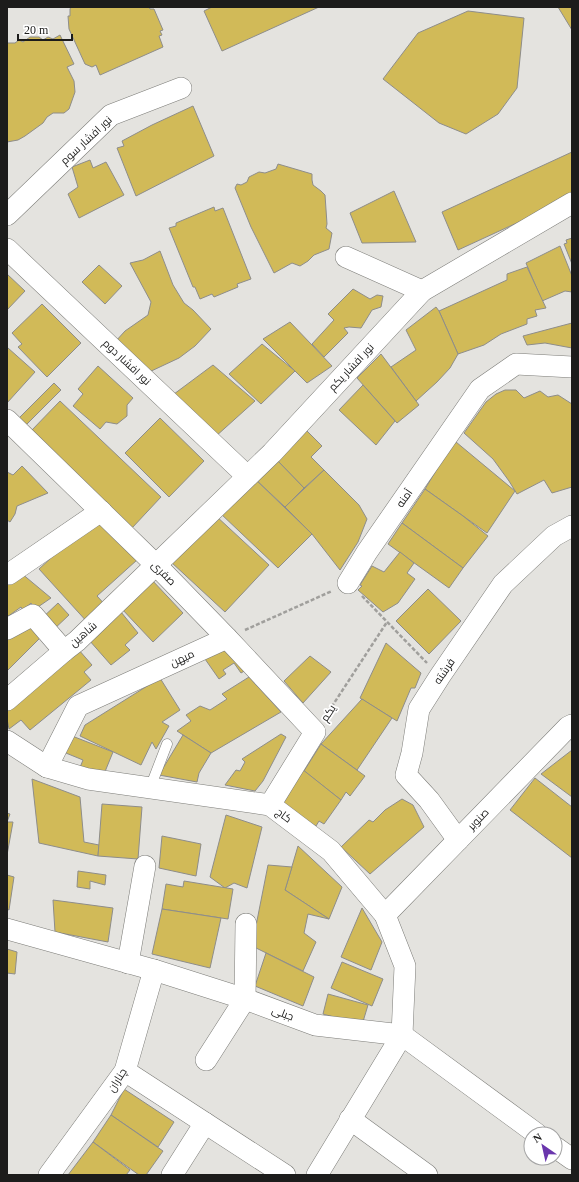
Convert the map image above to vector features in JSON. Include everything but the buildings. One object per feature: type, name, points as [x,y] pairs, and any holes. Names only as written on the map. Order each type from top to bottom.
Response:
[{"type":"street","name":"نور افشار سوم","points":[[7,215],[111,115],[181,88]]},
{"type":"street","name":"نور افشار یکم","points":[[156,565],[272,453],[422,291],[572,203]]},
{"type":"street","name":"نور افشار دوم","points":[[7,249],[247,476]]},
{"type":"street","points":[[346,257],[422,291]]},
{"type":"street","name":"آمنه","points":[[348,583],[367,552],[480,389],[516,364],[572,367]]},
{"type":"street","name":"صفری","points":[[7,420],[156,565],[315,732]]},
{"type":"street","points":[[9,574],[101,511]]},
{"type":"street","name":"فرشته","points":[[458,840],[429,800],[406,774],[412,753],[419,709],[503,584],[554,536],[572,526]]},
{"type":"street","name":"شاهین","points":[[7,700],[77,641],[156,565]]},
{"type":"street","points":[[7,629],[33,615],[64,651]]},
{"type":"street","name":"میهن","points":[[47,767],[78,706],[227,638]]},
{"type":"street","name":"صنوبر","points":[[386,915],[568,727],[572,725]]},
{"type":"street","name":"یکم","points":[[270,805],[315,732]]},
{"type":"street","name":"کاج","points":[[7,741],[47,767],[88,779],[270,805],[331,851],[386,915],[406,966],[402,1035]]},
{"type":"street","points":[[128,962],[145,866]]},
{"type":"street","points":[[206,1060],[245,999],[246,924]]},
{"type":"street","name":"جبلی","points":[[7,929],[154,970],[245,999],[315,1025],[402,1035],[526,1126]]},
{"type":"street","name":"چناران","points":[[49,1175],[125,1071],[154,970]]},
{"type":"street","points":[[317,1175],[402,1035]]},
{"type":"street","points":[[125,1071],[286,1175]]},
{"type":"street","points":[[350,1119],[427,1175]]},
{"type":"street","points":[[172,1175],[205,1123]]},
{"type":"street","points":[[563,1153],[572,1159]]},
{"type":"lane","points":[[150,788],[167,744]]},
{"type":"path","points":[[227,638],[348,583],[440,676]]},
{"type":"path","name":"یکم","points":[[315,732],[387,622]]}]
